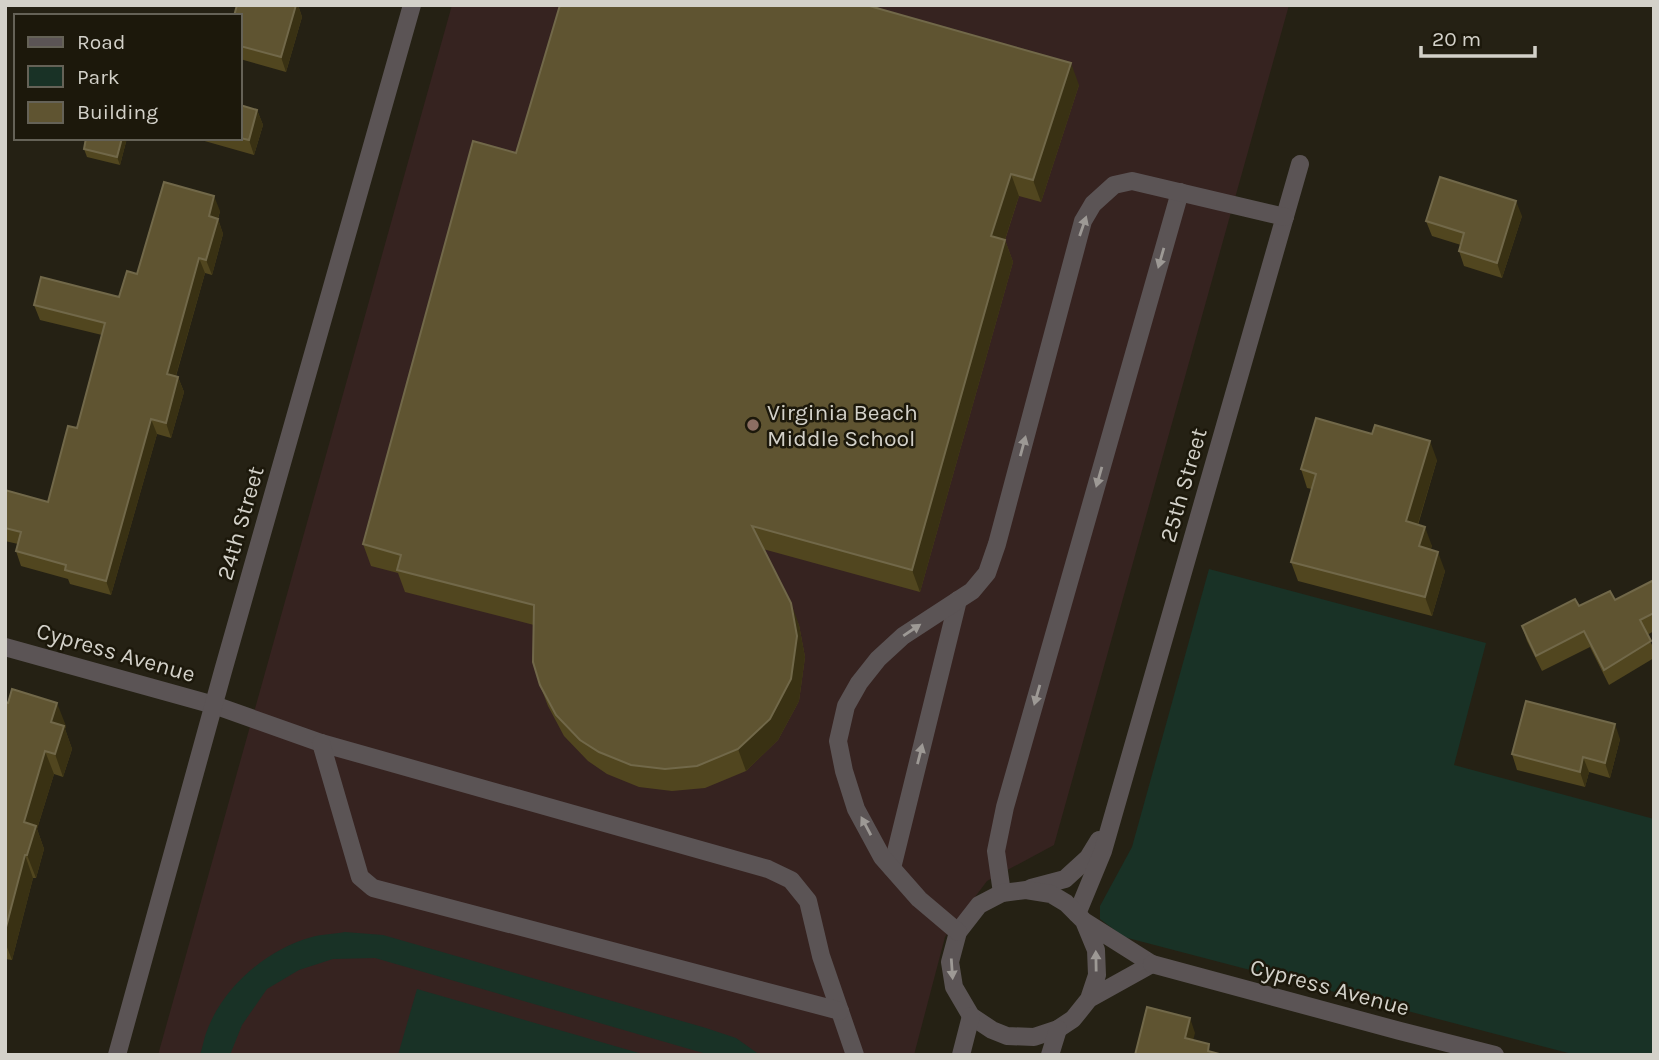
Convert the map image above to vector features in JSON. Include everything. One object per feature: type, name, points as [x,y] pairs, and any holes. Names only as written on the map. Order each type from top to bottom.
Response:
[{"type":"street","name":"24th Street","points":[[117,1055],[412,5]]},
{"type":"street","name":"25th Street","points":[[1026,890],[1051,894],[1081,917],[1103,851],[1300,164]]},
{"type":"street","points":[[958,932],[919,899],[882,857],[856,809],[838,741],[846,706],[859,683],[878,659],[904,636],[972,592],[987,573],[1083,221],[1093,204],[1114,186],[1132,181],[1285,217]]},
{"type":"street","points":[[1002,893],[996,851],[1005,807],[1180,192]]},
{"type":"street","points":[[892,868],[958,600]]},
{"type":"street","name":"Cypress Avenue","points":[[5,647],[214,705],[321,743],[768,869],[791,880],[808,901],[821,956],[855,1055]]},
{"type":"street","points":[[321,743],[360,877],[373,888],[840,1011]]},
{"type":"street","name":"25th Street","points":[[971,1016],[954,987],[950,962],[958,932],[979,905],[1002,893],[1026,890],[1065,879],[1088,859],[1112,820]]},
{"type":"street","name":"Cypress Avenue","points":[[1081,917],[1152,964],[1495,1055]]},
{"type":"street","points":[[961,1055],[971,1016],[1007,1036],[1034,1037],[1058,1029],[1073,1019],[1089,999],[1097,975],[1097,950],[1081,917]]},
{"type":"street","points":[[1089,999],[1152,964]]},
{"type":"street","points":[[1050,1055],[1058,1029]]},
{"type":"shaded area","name":"Virginia Beach Middle School","points":[[452,5],[1289,5],[1054,845],[987,881],[945,937],[914,1055],[158,1055]]},
{"type":"green space","points":[[1209,569],[1486,643],[1454,765],[1654,819],[1654,1055],[1576,1055],[1124,937],[1100,919],[1100,906],[1132,847]]},
{"type":"green space","points":[[345,932],[383,935],[706,1028],[736,1038],[760,1055],[710,1055],[375,958],[333,959],[299,970],[267,989],[242,1025],[230,1055],[200,1055],[216,1012],[225,997],[250,971],[280,950],[296,943],[316,936]]},
{"type":"green space","points":[[417,989],[646,1055],[398,1055]]},
{"type":"building","points":[[237,5],[296,5],[281,57],[242,47],[242,14],[235,14]]},
{"type":"building","points":[[560,5],[866,5],[1071,63],[1033,180],[1011,174],[991,236],[1005,240],[912,570],[752,526],[791,603],[797,636],[791,679],[770,719],[738,749],[697,766],[665,769],[631,765],[599,752],[580,740],[556,715],[540,685],[533,662],[534,605],[397,570],[401,555],[363,544],[473,141],[516,153]]},
{"type":"building","points":[[242,106],[257,110],[249,140],[242,138]]},
{"type":"building","points":[[86,140],[121,140],[117,157],[84,149]]},
{"type":"building","points":[[1440,177],[1516,201],[1497,263],[1459,251],[1464,233],[1426,221]]},
{"type":"building","points":[[164,182],[214,196],[209,216],[218,219],[206,260],[199,258],[167,374],[178,377],[166,423],[151,419],[106,581],[65,570],[66,565],[16,551],[21,532],[5,528],[5,490],[48,502],[68,426],[77,428],[105,323],[34,305],[41,277],[119,297],[127,271],[137,274]]},
{"type":"building","points":[[1316,418],[1372,434],[1375,425],[1430,441],[1406,521],[1425,527],[1419,546],[1438,552],[1425,597],[1291,562],[1316,474],[1301,469]]},
{"type":"building","points":[[1654,580],[1654,613],[1640,620],[1651,641],[1604,670],[1584,631],[1536,656],[1522,626],[1575,599],[1579,606],[1610,591],[1615,600]]},
{"type":"building","points":[[12,689],[57,703],[51,722],[64,726],[55,754],[45,751],[24,822],[36,826],[25,855],[5,931],[5,702],[8,703]]},
{"type":"building","points":[[1526,701],[1615,724],[1605,763],[1583,757],[1580,772],[1512,754]]},
{"type":"building","points":[[1147,1007],[1190,1018],[1185,1038],[1209,1044],[1208,1051],[1223,1055],[1135,1055]]},
{"type":"place","name":"Virginia Beach Middle School","points":[[753,425]]}]
